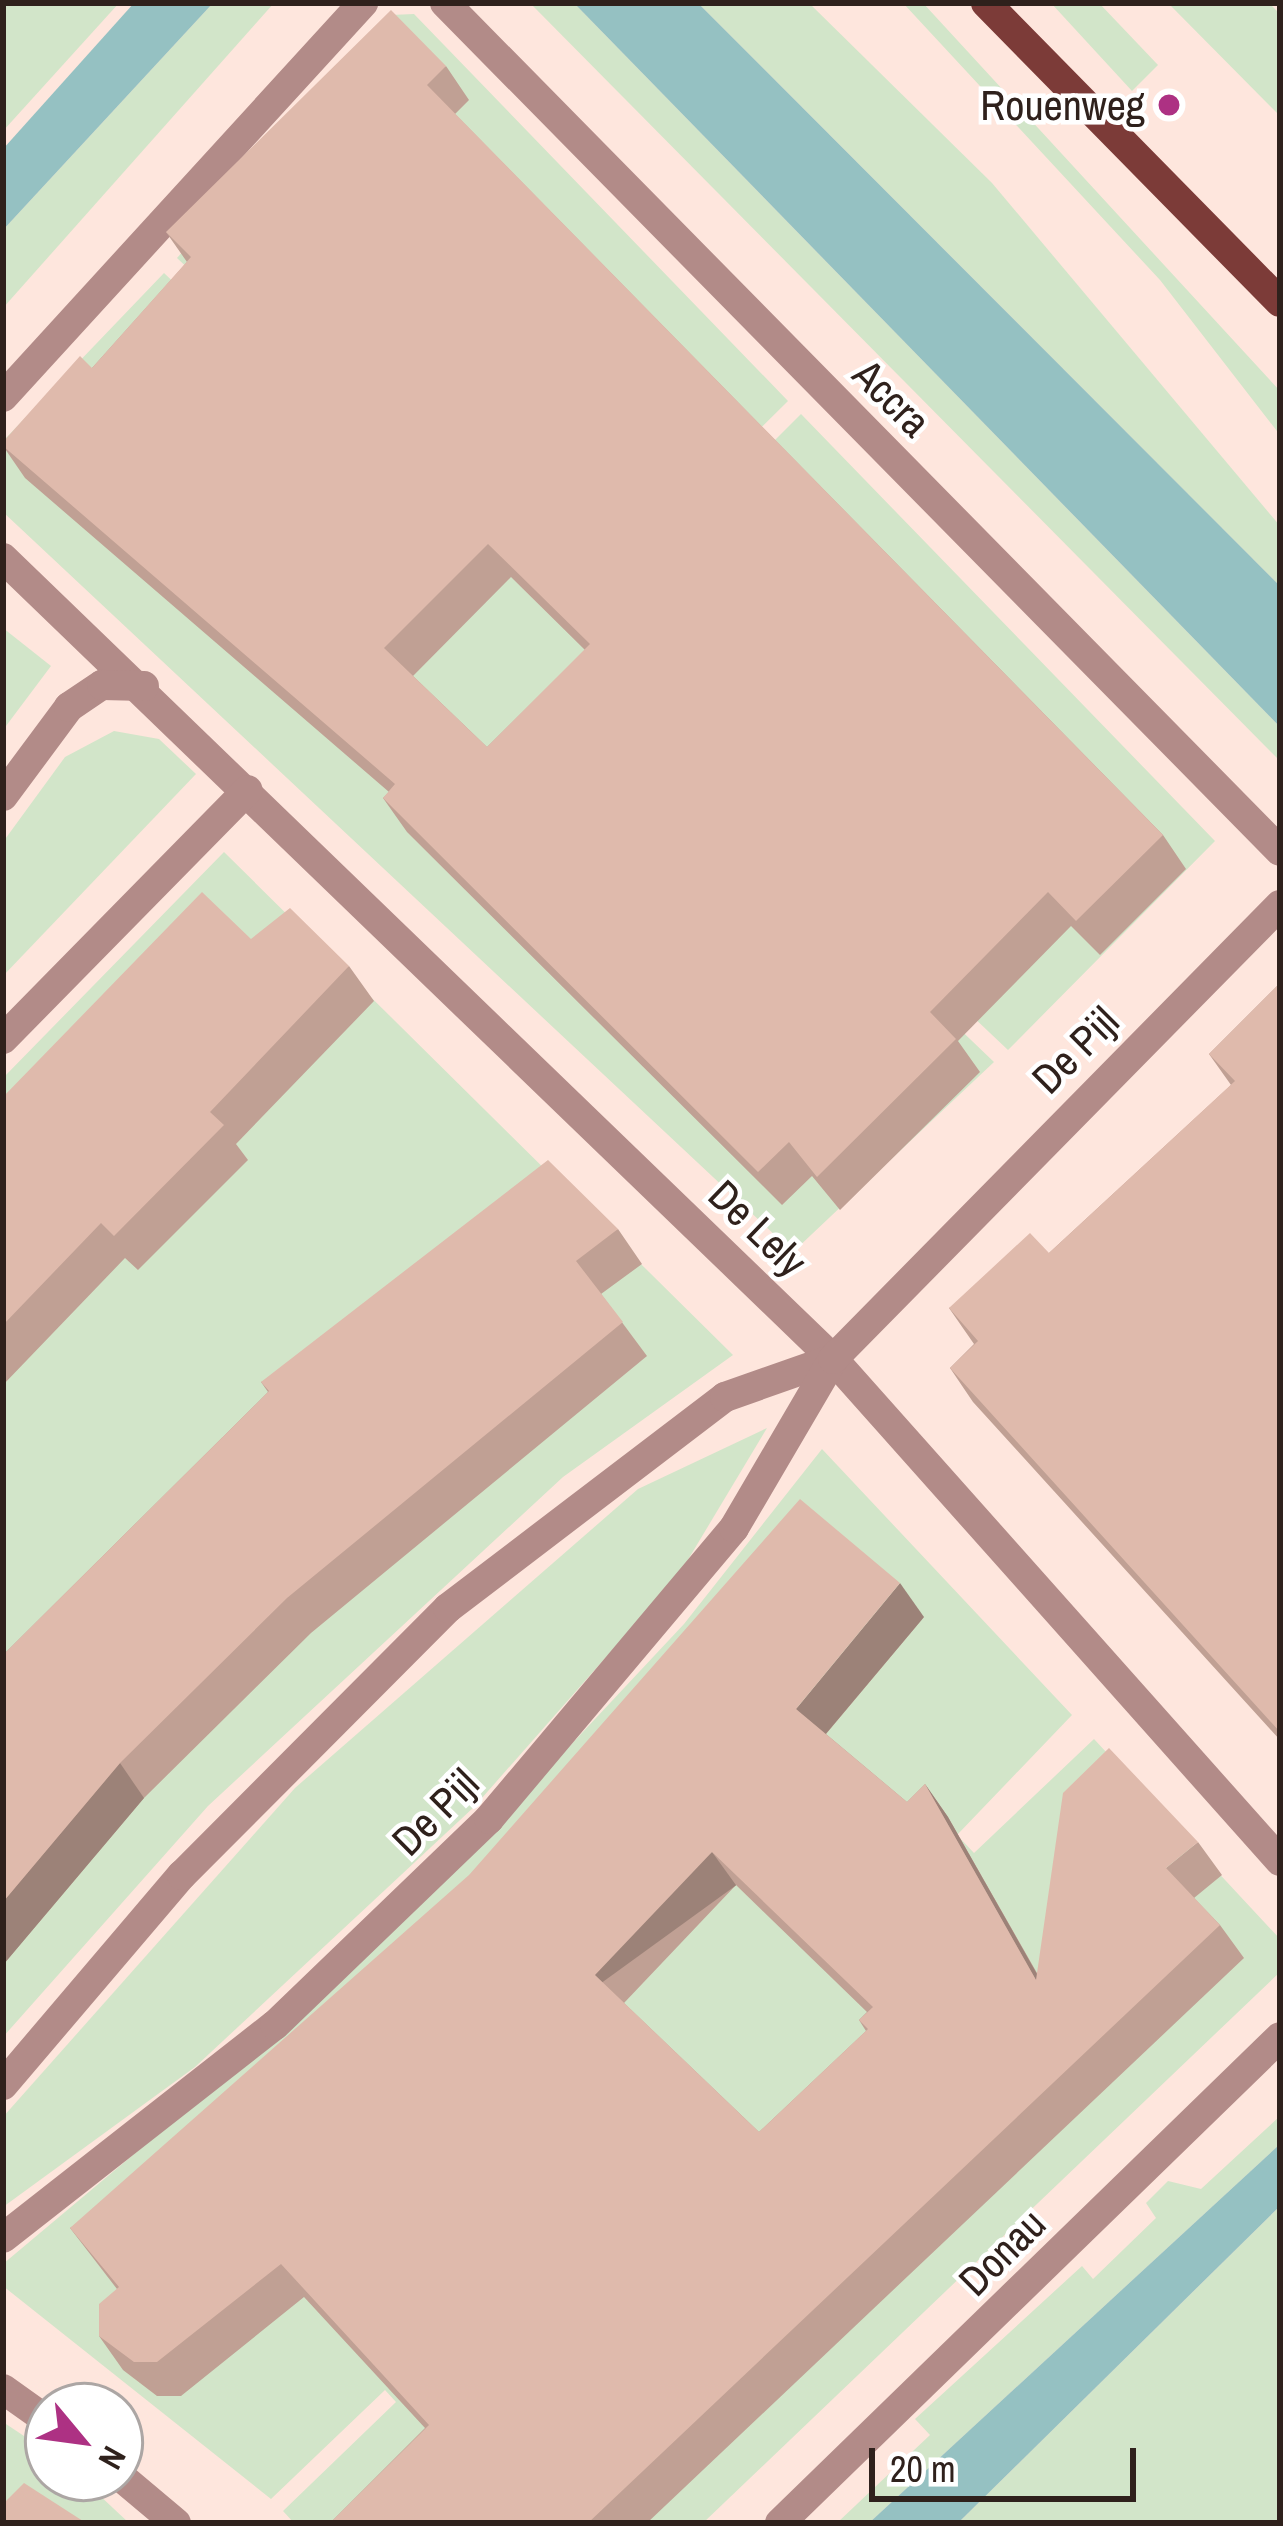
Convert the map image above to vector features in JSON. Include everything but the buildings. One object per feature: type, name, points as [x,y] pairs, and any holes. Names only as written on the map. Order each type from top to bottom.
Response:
[{"type":"main road","points":[[986,3],[1280,302]]},
{"type":"street","points":[[3,398],[364,3]]},
{"type":"street","name":"Accra","points":[[445,3],[1280,851]]},
{"type":"street","points":[[3,558],[144,686]]},
{"type":"street","points":[[3,796],[69,707],[102,685],[144,686]]},
{"type":"street","name":"De Lely","points":[[144,686],[833,1359],[1280,1861]]},
{"type":"street","points":[[3,1039],[248,790]]},
{"type":"street","name":"De Pijl","points":[[3,2238],[274,2025],[489,1819],[734,1528],[833,1359],[1280,905]]},
{"type":"street","name":"De Pijl","points":[[3,2085],[214,1841],[448,1608],[725,1397],[833,1359]]},
{"type":"street","name":"Donau","points":[[780,2523],[1280,2036]]},
{"type":"street","points":[[144,2496],[176,2523]]},
{"type":"green space","points":[[3,3],[119,3],[3,131]]},
{"type":"green space","points":[[213,3],[274,3],[3,308],[3,230]]},
{"type":"green space","points":[[530,3],[574,3],[1280,727],[1280,761]]},
{"type":"green space","points":[[698,3],[809,3],[992,183],[1280,526],[1280,586]]},
{"type":"green space","points":[[903,3],[923,3],[1280,391],[1280,435],[1160,280]]},
{"type":"green space","points":[[1051,3],[1099,3],[1158,65],[1132,91]]},
{"type":"green space","points":[[1168,3],[1269,3],[1280,14],[1280,116]]},
{"type":"green space","points":[[414,14],[788,401],[648,539],[664,551],[801,414],[1215,841],[1008,1050],[652,713],[641,724],[994,1062],[793,1252],[3,512],[3,441],[164,273],[458,552],[473,537],[177,258],[391,15]]},
{"type":"green space","points":[[3,628],[51,666],[3,730]]},
{"type":"green space","points":[[114,731],[159,739],[196,774],[3,976],[3,842],[65,757]]},
{"type":"green space","points":[[224,852],[733,1355],[563,1477],[208,1806],[3,2037],[3,1078]]},
{"type":"green space","points":[[767,1428],[680,1573],[474,1807],[195,2067],[3,2207],[3,2117],[295,1788],[638,1489]]},
{"type":"green space","points":[[822,1449],[1072,1715],[957,1835],[974,1853],[1094,1739],[1280,1939],[1280,1972],[703,2523],[294,2523],[283,2511],[396,2402],[385,2390],[271,2499],[144,2398],[144,2382],[124,2382],[3,2286],[3,2264],[282,2030],[551,1766],[684,1624]]},
{"type":"green space","points":[[1280,2116],[1280,2144],[869,2523],[837,2523],[930,2435],[915,2419],[1082,2266],[1093,2279],[1156,2218],[1146,2203],[1168,2181],[1201,2189]]},
{"type":"green space","points":[[1280,2206],[1280,2523],[958,2523]]},
{"type":"green space","points":[[3,2422],[24,2436],[24,2502],[107,2502],[129,2523],[3,2523]]},
{"type":"water","points":[[134,3],[213,3],[3,230],[3,149]]},
{"type":"water","points":[[574,3],[698,3],[1280,586],[1280,727]]},
{"type":"water","points":[[1280,2144],[1280,2206],[958,2523],[869,2523]]},
{"type":"place","name":"Rouenweg","points":[[1169,105]]}]
